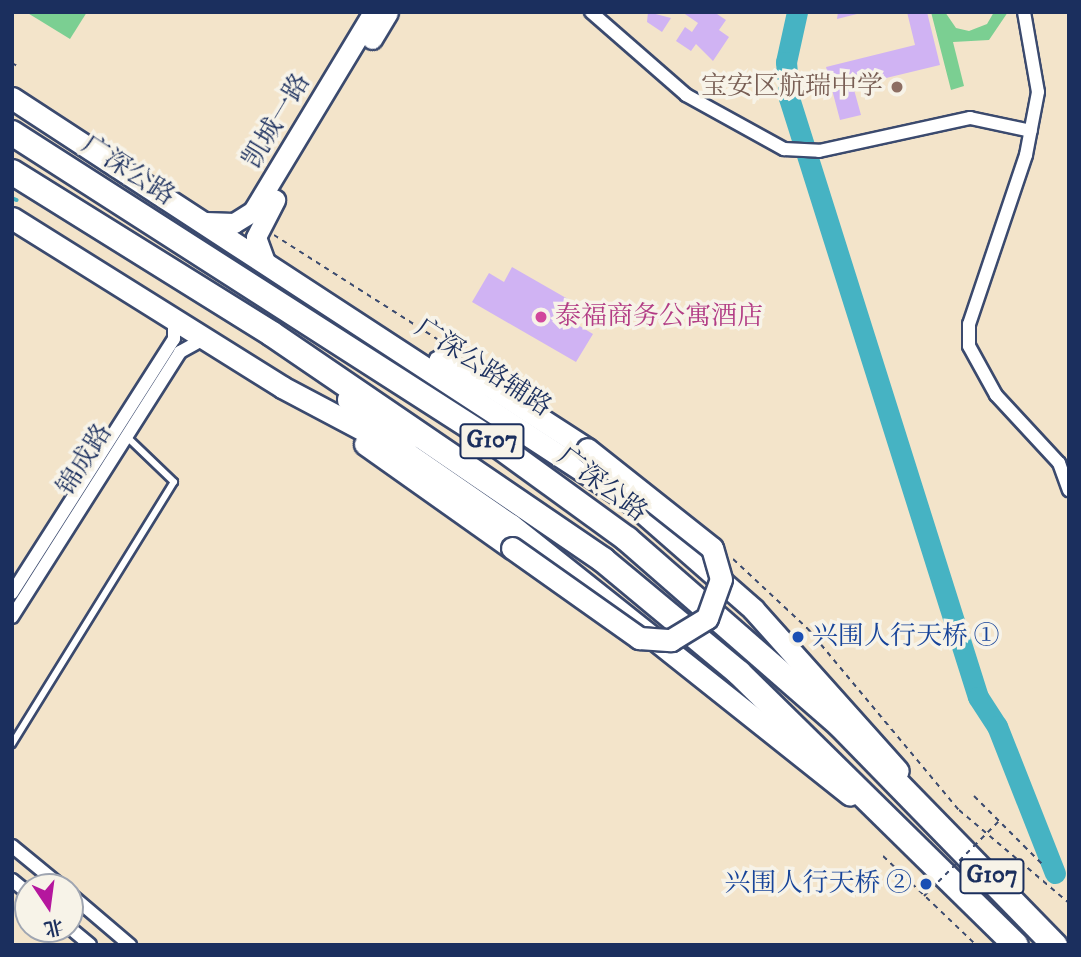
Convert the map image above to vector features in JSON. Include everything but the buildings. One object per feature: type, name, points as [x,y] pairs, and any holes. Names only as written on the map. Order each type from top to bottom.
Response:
[{"type":"highway","name":"广深公路","points":[[12,133],[572,498],[763,654],[928,808],[1055,945]]},
{"type":"highway","name":"G107","points":[[12,172],[272,334],[541,514],[648,596],[739,673],[1016,945]]},
{"type":"highway","points":[[272,334],[405,452]]},
{"type":"main road","name":"广深公路辅路","points":[[12,98],[528,431],[686,548],[830,688],[928,808]]},
{"type":"main road","points":[[12,218],[282,387],[639,638],[671,640],[707,618],[720,589],[712,548],[587,449],[490,386],[370,328]]},
{"type":"main road","points":[[282,387],[405,452],[511,525],[912,842]]},
{"type":"street","name":"凯城一路","points":[[205,222],[234,223],[253,211],[373,12]]},
{"type":"street","name":"凯城一路","points":[[264,259],[256,237],[262,222],[388,12]]},
{"type":"street","points":[[591,12],[686,95],[784,149],[827,149],[970,118],[1031,131]]},
{"type":"street","points":[[1024,12],[1038,92],[1031,131],[968,324],[969,346],[996,395],[1059,463],[1069,489]]},
{"type":"street","name":"锦成路","points":[[12,593],[174,339],[174,319]]},
{"type":"street","name":"锦成路","points":[[12,617],[180,352],[205,338]]},
{"type":"street","points":[[12,845],[45,873]]},
{"type":"street","points":[[84,906],[130,945]]},
{"type":"lane","points":[[12,744],[174,482],[127,437]]},
{"type":"path","points":[[12,63],[19,68]]},
{"type":"path","points":[[974,796],[1043,865]]},
{"type":"path","points":[[924,896],[998,821]]},
{"type":"path","points":[[883,856],[976,945]]},
{"type":"green space","points":[[26,12],[87,12],[70,39]]},
{"type":"green space","points":[[931,12],[945,12],[956,28],[969,31],[987,24],[994,12],[1008,12],[989,40],[953,42],[964,86],[951,90]]},
{"type":"waterway","points":[[797,12],[786,62],[789,98],[978,697],[997,726],[1055,873]]},
{"type":"waterway","points":[[12,198],[17,200]]},
{"type":"place","name":"宝安区航瑞中学","points":[[897,87]]},
{"type":"place","name":"泰福商务公寓酒店","points":[[541,317]]},
{"type":"place","name":"兴围人行天桥 ①","points":[[798,637]]},
{"type":"place","name":"兴围人行天桥 ②","points":[[926,884]]}]
